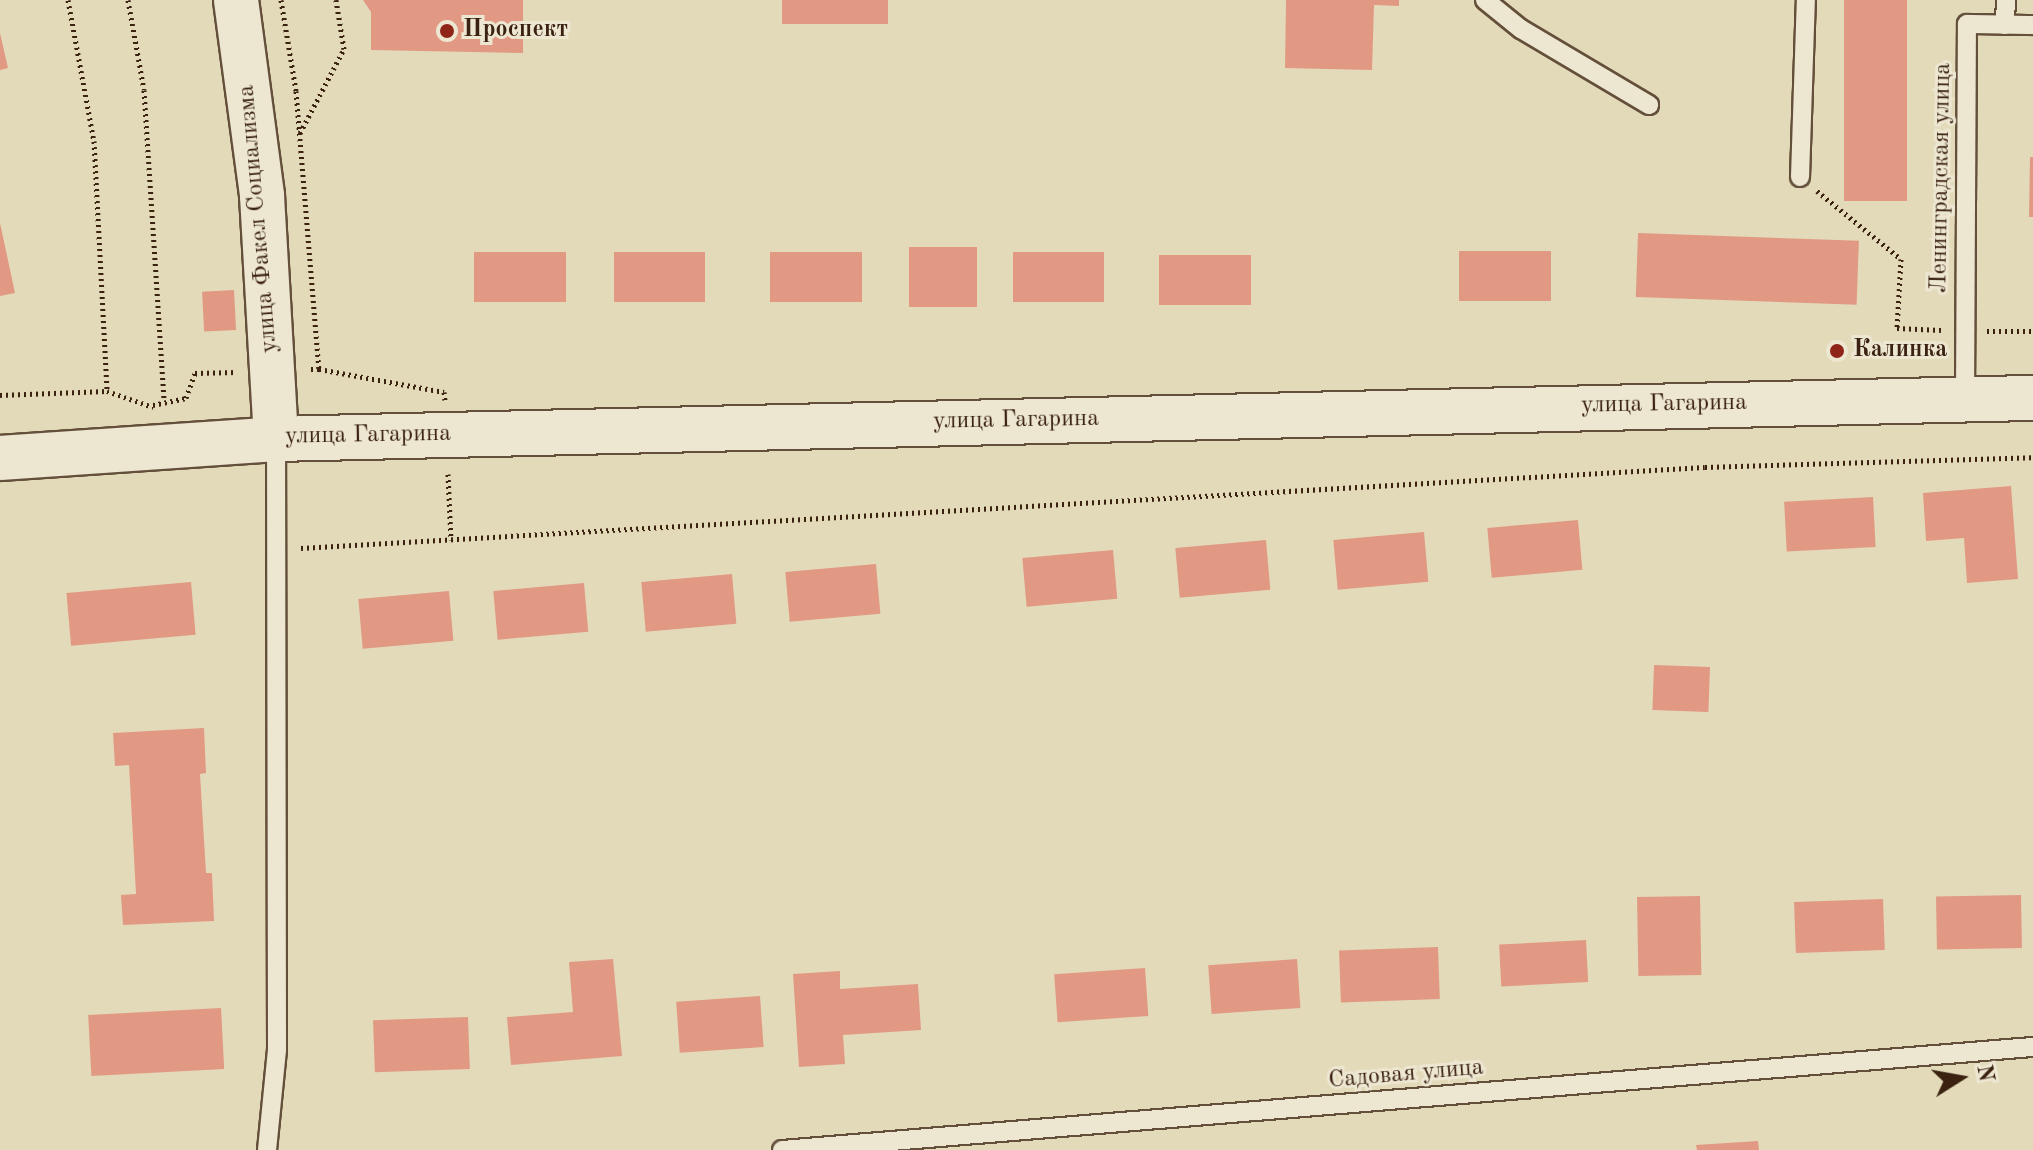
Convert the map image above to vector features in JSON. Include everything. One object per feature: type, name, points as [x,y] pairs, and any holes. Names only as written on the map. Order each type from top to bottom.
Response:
[{"type":"main road","name":"улица Факел Социализма","points":[[236,0],[262,196],[276,439]]},
{"type":"main road","name":"улица Гагарина","points":[[0,458],[276,439],[2033,398]]},
{"type":"lane","points":[[1485,0],[1521,29],[1649,105]]},
{"type":"lane","points":[[1800,177],[1806,0]]},
{"type":"lane","points":[[2005,25],[2006,0]]},
{"type":"lane","name":"Ленинградская улица","points":[[1965,398],[1967,24],[2033,25]]},
{"type":"lane","points":[[267,1150],[277,1049],[276,439]]},
{"type":"lane","name":"Садовая улица","points":[[782,1150],[2033,1047]]},
{"type":"path","points":[[68,0],[94,141],[107,391]]},
{"type":"path","points":[[128,0],[144,90],[164,400]]},
{"type":"path","points":[[300,134],[344,49],[336,0]]},
{"type":"path","points":[[1800,177],[1901,259],[1897,328],[2033,331]]},
{"type":"path","points":[[319,369],[444,392]]},
{"type":"path","points":[[0,395],[107,391],[153,405],[156,446]]},
{"type":"path","points":[[276,549],[1705,467],[2033,457]]},
{"type":"building","name":"Проспект","points":[[363,0],[523,0],[523,53],[371,50],[371,12]]},
{"type":"building","points":[[782,0],[888,0],[888,24],[782,24]]},
{"type":"building","points":[[1286,0],[1399,0],[1399,6],[1374,5],[1372,70],[1285,68]]},
{"type":"building","points":[[1844,0],[1907,0],[1907,201],[1844,201]]},
{"type":"building","points":[[0,33],[8,68],[0,70]]},
{"type":"building","points":[[2030,157],[2033,157],[2033,217],[2029,217]]},
{"type":"building","points":[[0,223],[15,293],[0,296]]},
{"type":"building","points":[[1638,233],[1859,241],[1857,305],[1636,297]]},
{"type":"building","points":[[909,247],[977,247],[977,307],[909,307]]},
{"type":"building","points":[[1459,251],[1551,251],[1551,301],[1459,301]]},
{"type":"building","points":[[474,252],[566,252],[566,302],[474,302]]},
{"type":"building","points":[[614,252],[705,252],[705,302],[614,302]]},
{"type":"building","points":[[770,252],[862,252],[862,302],[770,302]]},
{"type":"building","points":[[1013,252],[1104,252],[1104,302],[1013,302]]},
{"type":"building","points":[[1159,255],[1251,255],[1251,305],[1159,305]]},
{"type":"building","points":[[234,290],[236,330],[204,332],[202,292]]},
{"type":"building","points":[[2011,486],[2018,579],[1967,583],[1964,538],[1926,541],[1923,493]]},
{"type":"building","points":[[1873,497],[1876,547],[1787,552],[1784,502]]},
{"type":"building","points":[[1578,520],[1582,570],[1492,578],[1487,528]]},
{"type":"building","points":[[1424,532],[1428,582],[1338,590],[1333,540]]},
{"type":"building","points":[[1266,540],[1270,590],[1180,598],[1175,548]]},
{"type":"building","points":[[1113,550],[1117,599],[1027,607],[1022,558]]},
{"type":"building","points":[[876,564],[880,614],[790,622],[785,572]]},
{"type":"building","points":[[732,574],[736,624],[646,632],[641,582]]},
{"type":"building","points":[[191,582],[196,635],[71,646],[66,593]]},
{"type":"building","points":[[584,583],[588,632],[498,640],[493,591]]},
{"type":"building","points":[[449,591],[453,641],[363,649],[358,599]]},
{"type":"building","points":[[1654,665],[1710,667],[1708,712],[1652,710]]},
{"type":"building","points":[[204,728],[206,773],[200,774],[206,873],[212,873],[214,921],[123,925],[121,895],[136,894],[129,765],[115,766],[113,733]]},
{"type":"building","points":[[2021,895],[2022,948],[1937,949],[1936,896]]},
{"type":"building","points":[[1700,896],[1701,975],[1638,976],[1637,897]]},
{"type":"building","points":[[1883,899],[1885,950],[1796,953],[1794,902]]},
{"type":"building","points":[[1586,940],[1588,982],[1501,986],[1499,945]]},
{"type":"building","points":[[1438,947],[1440,999],[1341,1002],[1339,950]]},
{"type":"building","points":[[613,959],[622,1056],[511,1065],[507,1017],[573,1012],[569,962]]},
{"type":"building","points":[[1297,959],[1300,1008],[1212,1014],[1208,965]]},
{"type":"building","points":[[1145,968],[1148,1016],[1058,1022],[1054,974]]},
{"type":"building","points":[[840,971],[840,989],[918,984],[921,1030],[843,1035],[845,1064],[799,1067],[793,974]]},
{"type":"building","points":[[760,996],[764,1047],[680,1053],[676,1002]]},
{"type":"building","points":[[221,1008],[224,1069],[91,1076],[88,1015]]},
{"type":"building","points":[[468,1017],[470,1069],[375,1072],[373,1020]]},
{"type":"building","points":[[1758,1141],[1759,1150],[1697,1150],[1696,1145]]},
{"type":"place","name":"Проспект","points":[[447,31]]},
{"type":"place","name":"Калинка","points":[[1837,351]]}]
